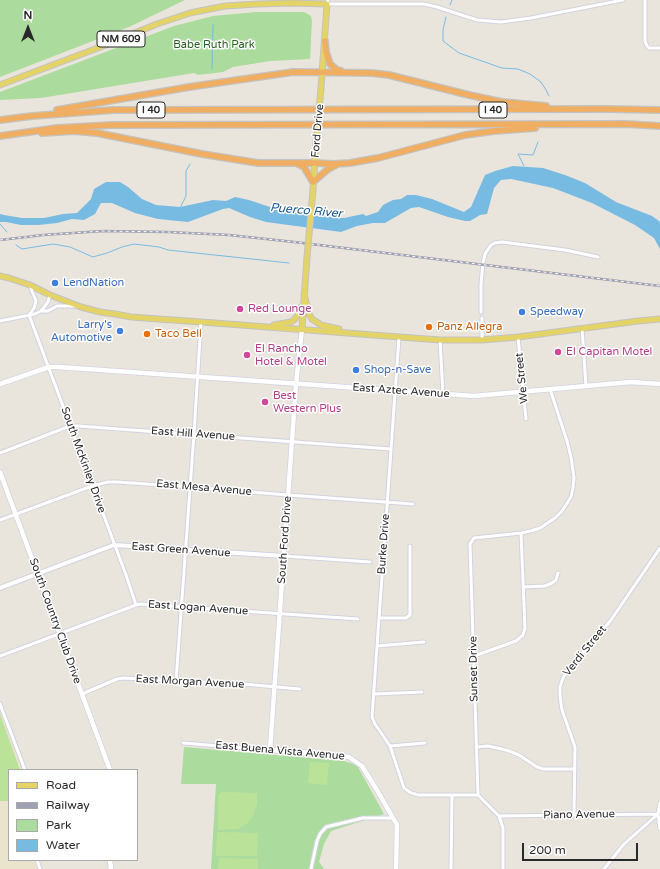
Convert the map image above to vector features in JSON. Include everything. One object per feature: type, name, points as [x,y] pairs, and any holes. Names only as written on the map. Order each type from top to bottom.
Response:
[{"type":"highway","points":[[325,41],[326,52],[330,64],[337,70],[345,72]]},
{"type":"highway","points":[[0,120],[181,88],[294,72],[345,72],[389,75],[462,94],[502,102],[608,110]]},
{"type":"highway","name":"I 40","points":[[0,120],[112,110],[660,110]]},
{"type":"highway","name":"I 40","points":[[3,135],[57,128],[112,125],[626,124],[660,126]]},
{"type":"highway","points":[[288,163],[300,164],[304,167],[313,182],[332,166],[378,158],[465,135],[501,130],[583,125]]},
{"type":"highway","points":[[3,135],[74,131],[97,133],[237,161],[258,163],[350,163]]},
{"type":"main road","name":"Ford Drive","points":[[304,294],[328,2]]},
{"type":"main road","name":"NM 609","points":[[0,85],[190,12],[225,6],[251,4],[328,2]]},
{"type":"main road","points":[[0,276],[100,312],[131,317],[440,340],[482,340],[518,337],[660,319]]},
{"type":"main road","points":[[253,326],[274,325],[291,322],[299,313],[304,294]]},
{"type":"main road","points":[[302,329],[304,294]]},
{"type":"main road","points":[[304,294],[309,314],[315,322],[332,328],[374,335]]},
{"type":"main road","name":"South Ford Drive","points":[[270,750],[296,384],[302,329]]},
{"type":"main road","name":"East Aztec Avenue","points":[[0,384],[49,367],[474,396],[631,382],[660,384]]},
{"type":"main road","name":"South Country Club Drive","points":[[0,472],[110,769]]},
{"type":"main road","name":"East Buena Vista Avenue","points":[[270,750],[349,757],[362,766],[393,818]]},
{"type":"main road","points":[[393,818],[396,825],[396,869]]},
{"type":"street","points":[[328,2],[424,4],[477,20],[501,22],[531,18],[623,0]]},
{"type":"street","points":[[645,0],[644,41],[649,48],[660,48]]},
{"type":"street","points":[[482,312],[481,284],[483,263],[485,254],[490,244],[502,242],[565,250],[598,257]]},
{"type":"street","points":[[29,315],[34,308],[36,301],[30,286]]},
{"type":"street","points":[[41,311],[48,302],[50,295]]},
{"type":"street","points":[[0,321],[41,311],[48,311],[57,306],[81,306]]},
{"type":"street","name":"South McKinley Drive","points":[[29,315],[136,605]]},
{"type":"street","points":[[482,318],[482,340]]},
{"type":"street","points":[[176,681],[201,322]]},
{"type":"street","points":[[582,328],[586,386]]},
{"type":"street","name":"Burke Drive","points":[[398,337],[372,717],[390,746],[404,788],[411,793],[420,795],[478,794]]},
{"type":"street","name":"We Street","points":[[518,337],[526,420]]},
{"type":"street","points":[[440,340],[443,394]]},
{"type":"street","points":[[474,656],[516,640],[523,635],[525,628],[521,533],[540,528],[555,518],[567,505],[573,488],[574,478],[567,440],[550,389]]},
{"type":"street","name":"East Hill Avenue","points":[[0,453],[70,426],[391,448]]},
{"type":"street","name":"East Mesa Avenue","points":[[0,520],[92,486],[108,482],[414,504]]},
{"type":"street","name":"Sunset Drive","points":[[478,794],[470,544],[474,538],[521,533]]},
{"type":"street","name":"East Green Avenue","points":[[0,588],[114,545],[370,562]]},
{"type":"street","points":[[379,618],[406,618],[410,615],[410,546]]},
{"type":"street","name":"Verdi Street","points":[[574,815],[575,747],[562,710],[560,687],[568,669],[611,620],[660,548]]},
{"type":"street","points":[[523,587],[545,586],[552,584],[556,580],[558,573]]},
{"type":"street","name":"East Logan Avenue","points":[[0,656],[140,604],[358,619]]},
{"type":"street","points":[[377,646],[424,642]]},
{"type":"street","name":"East Morgan Avenue","points":[[82,694],[117,679],[123,678],[243,684],[300,689]]},
{"type":"street","points":[[374,694],[422,692]]},
{"type":"street","points":[[0,704],[25,769]]},
{"type":"street","points":[[390,746],[424,742]]},
{"type":"street","name":"East Buena Vista Avenue","points":[[183,743],[270,750]]},
{"type":"street","points":[[476,747],[488,746],[506,750],[519,755],[537,767],[543,769],[575,769]]},
{"type":"street","points":[[478,794],[500,816],[503,828],[503,869]]},
{"type":"street","points":[[451,869],[452,795]]},
{"type":"street","points":[[660,803],[658,814],[660,829]]},
{"type":"street","points":[[604,869],[624,844],[658,814]]},
{"type":"street","name":"Piano Avenue","points":[[500,816],[658,814]]},
{"type":"street","points":[[311,869],[317,841],[320,834],[326,827],[363,818],[393,818]]},
{"type":"shaded area","points":[[0,704],[25,769],[8,769],[8,861],[37,861],[40,869],[0,869]]},
{"type":"green space","points":[[0,0],[185,0],[129,27],[0,77]]},
{"type":"green space","name":"Babe Ruth Park","points":[[255,12],[304,12],[311,16],[310,59],[270,61],[233,67],[223,72],[198,75],[194,73],[41,98],[0,100],[0,92],[174,26],[213,16]]},
{"type":"green space","points":[[0,714],[20,769],[8,769],[8,801],[0,801]]},
{"type":"green space","points":[[184,747],[344,761],[351,763],[358,767],[384,814],[331,831],[324,844],[319,862],[324,869],[211,869],[216,784],[181,784]]},
{"type":"green space","points":[[310,762],[329,763],[327,785],[308,783]]},
{"type":"green space","points":[[221,792],[257,793],[257,805],[248,823],[238,829],[218,830],[218,795]]},
{"type":"green space","points":[[217,832],[258,833],[257,856],[216,856]]},
{"type":"green space","points":[[219,858],[258,859],[258,869],[218,869]]},
{"type":"water","points":[[513,166],[543,168],[565,175],[585,183],[616,202],[652,216],[660,223],[660,249],[654,238],[635,225],[592,203],[553,188],[511,179],[501,180],[494,188],[487,214],[480,215],[470,221],[448,217],[419,207],[411,208],[385,223],[373,223],[357,226],[341,232],[266,222],[229,208],[188,222],[158,219],[135,213],[112,203],[101,203],[95,214],[84,220],[72,219],[57,223],[38,225],[21,225],[0,222],[0,214],[22,218],[44,218],[77,213],[91,199],[94,189],[106,182],[120,182],[142,199],[156,205],[180,207],[213,200],[226,201],[235,197],[279,210],[296,211],[317,216],[344,218],[363,214],[366,216],[378,212],[383,205],[393,200],[401,199],[407,195],[416,195],[432,199],[464,212],[471,207],[485,175]]},
{"type":"waterway","points":[[450,5],[452,0]]},
{"type":"waterway","points":[[446,17],[443,30],[443,41],[459,53],[502,68],[518,69],[530,74],[541,82],[549,96]]},
{"type":"waterway","points":[[212,69],[213,25]]},
{"type":"waterway","points":[[524,166],[518,154],[533,155],[538,142]]},
{"type":"waterway","points":[[180,208],[186,196],[186,171],[190,164]]},
{"type":"waterway","points":[[0,224],[7,232]]},
{"type":"waterway","points":[[16,245],[22,249],[53,244],[70,247],[93,257],[134,244],[159,247],[168,250],[289,263]]},
{"type":"railway","points":[[0,240],[43,235],[103,231],[229,235],[660,286]]},
{"type":"place","name":"LendNation","points":[[55,283]]},
{"type":"place","name":"Red Lounge","points":[[240,309]]},
{"type":"place","name":"Speedway","points":[[522,312]]},
{"type":"place","name":"Panz Allegra","points":[[429,327]]},
{"type":"place","name":"Larry's Automotive","points":[[120,331]]},
{"type":"place","name":"Taco Bell","points":[[147,334]]},
{"type":"place","name":"El Capitan Motel","points":[[558,352]]},
{"type":"place","name":"El Rancho Hotel & Motel","points":[[247,355]]},
{"type":"place","name":"Shop-n-Save","points":[[356,370]]},
{"type":"place","name":"Best Western Plus","points":[[265,402]]},
{"type":"water label","name":"Puerco River","points":[[306,211]]}]
